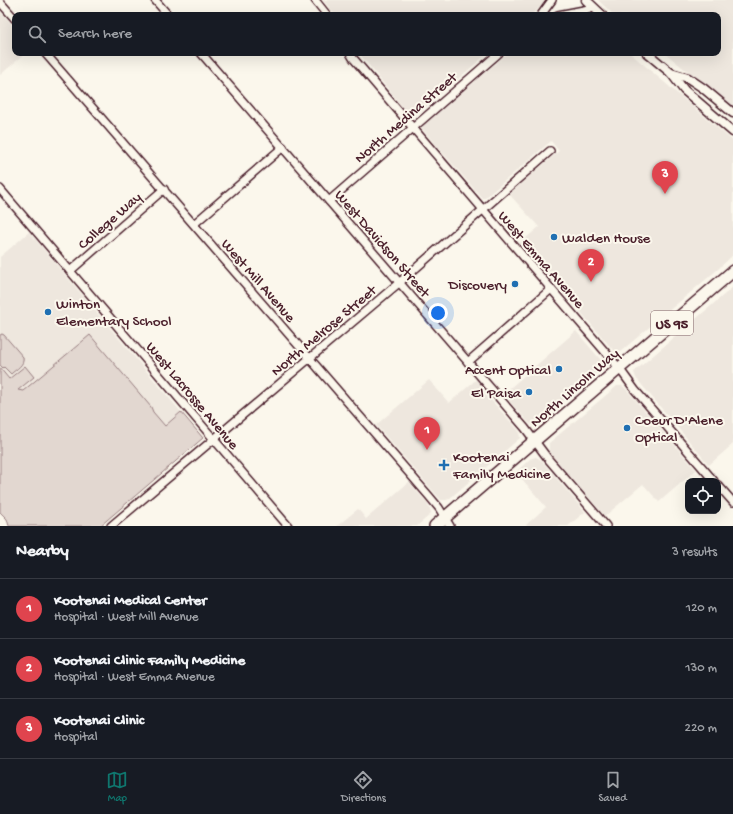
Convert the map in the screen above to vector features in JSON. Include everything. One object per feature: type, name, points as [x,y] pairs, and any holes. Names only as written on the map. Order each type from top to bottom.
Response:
[{"type":"highway","name":"North Lincoln Way","points":[[435,526],[448,522],[534,441],[733,271]]},
{"type":"street","points":[[155,0],[165,12]]},
{"type":"street","points":[[315,0],[325,12]]},
{"type":"street","points":[[543,12],[552,0]]},
{"type":"street","points":[[586,0],[599,12]]},
{"type":"street","points":[[0,2],[12,16]]},
{"type":"street","points":[[573,12],[594,8]]},
{"type":"street","name":"West Mill Avenue","points":[[48,56],[439,508],[448,522]]},
{"type":"street","name":"West Davidson Street","points":[[204,56],[525,428],[549,460],[606,526]]},
{"type":"street","name":"West Emma Avenue","points":[[352,56],[711,478]]},
{"type":"street","name":"North Medina Street","points":[[329,200],[496,56]]},
{"type":"street","points":[[651,56],[671,73],[684,90],[733,132]]},
{"type":"street","points":[[671,73],[688,78],[733,112]]},
{"type":"street","points":[[194,224],[283,147]]},
{"type":"street","name":"North Melrose Street","points":[[116,524],[213,439],[400,282],[550,151]]},
{"type":"street","name":"West Lacrosse Avenue","points":[[0,189],[285,523]]},
{"type":"street","name":"College Way","points":[[70,271],[164,189]]},
{"type":"street","points":[[468,362],[551,290]]},
{"type":"street","points":[[721,488],[733,502]]},
{"type":"street","points":[[277,525],[285,523]]},
{"type":"shaded area","points":[[323,0],[548,0],[534,12],[333,12]]},
{"type":"shaded area","points":[[598,0],[733,0],[733,109],[669,56],[721,56],[721,12],[611,12]]},
{"type":"shaded area","points":[[0,11],[12,25],[12,56],[22,56],[0,75]]},
{"type":"shaded area","points":[[361,56],[485,56],[415,116],[409,115]]},
{"type":"shaded area","points":[[504,56],[634,56],[733,141],[732,256],[620,352],[616,352],[555,282],[519,244],[539,227],[509,194],[559,151],[551,141],[485,198],[482,198],[422,129],[424,125]]},
{"type":"shaded area","name":"Winton Elementary School","points":[[29,232],[181,412],[165,426],[155,415],[89,470],[0,368],[0,257]]},
{"type":"shaded area","points":[[733,287],[733,444],[709,465],[636,378],[634,372]]},
{"type":"shaded area","points":[[576,331],[600,359],[603,365],[602,368],[538,423],[533,425],[529,423],[503,394]]},
{"type":"shaded area","points":[[2,334],[23,357],[23,362],[21,365],[11,374],[0,365],[0,335]]},
{"type":"shaded area","points":[[90,335],[151,407],[153,412],[165,426],[181,412],[203,438],[100,526],[9,526],[7,519],[0,512],[0,368],[9,379],[25,366],[34,377],[18,390],[23,391]]},
{"type":"shaded area","points":[[478,378],[480,388],[519,431],[520,438],[449,499],[441,500],[376,425],[429,380],[449,403]]},
{"type":"shaded area","points":[[617,386],[622,386],[696,470],[659,502],[643,484],[605,516],[551,454],[549,450],[549,443]]},
{"type":"shaded area","points":[[536,457],[541,460],[585,512],[568,526],[526,525],[546,507],[516,472],[530,459]]},
{"type":"shaded area","points":[[409,482],[427,503],[431,512],[430,515],[417,526],[337,526],[358,509],[366,519]]},
{"type":"place","name":"Kootenai Clinic","points":[[665,194]]},
{"type":"place","name":"Walden House","points":[[554,237]]},
{"type":"place","name":"Kootenai Clinic Family Medicine","points":[[591,282]]},
{"type":"place","name":"Discovery","points":[[515,284]]},
{"type":"place","name":"Winton Elementary School","points":[[48,312]]},
{"type":"place","name":"Accent Optical","points":[[559,369]]},
{"type":"place","name":"El Paisa","points":[[529,392]]},
{"type":"place","name":"Coeur D'Alene Optical","points":[[627,428]]},
{"type":"place","name":"Kootenai Medical Center","points":[[427,450]]},
{"type":"place","name":"Kootenai Family Medicine","points":[[444,465]]}]
